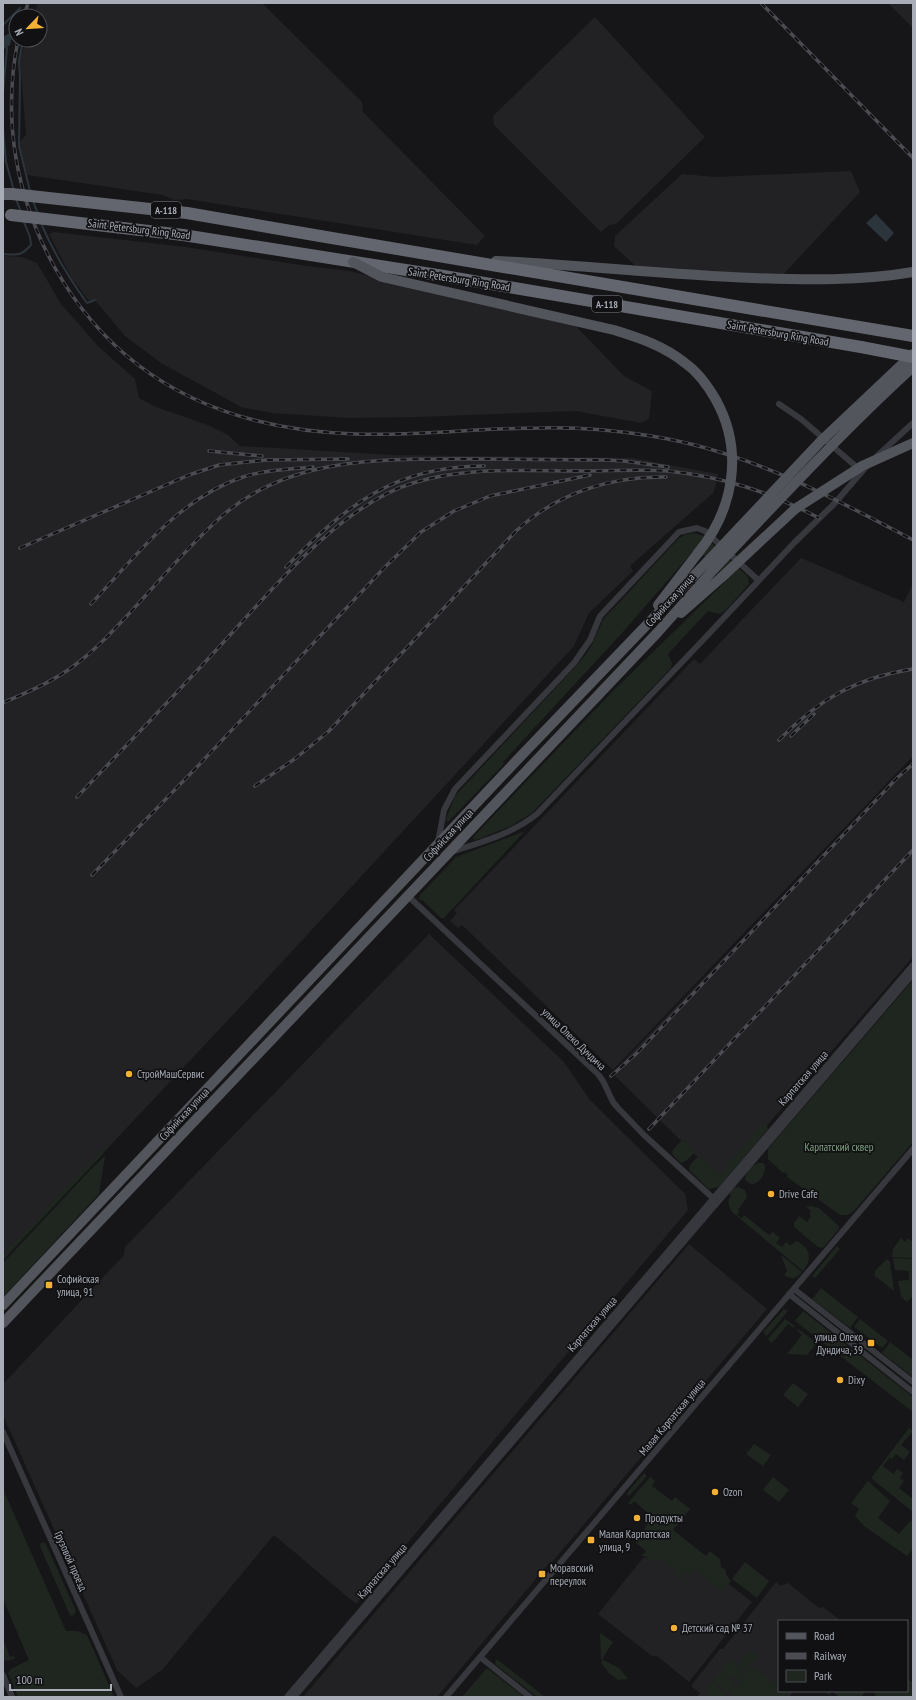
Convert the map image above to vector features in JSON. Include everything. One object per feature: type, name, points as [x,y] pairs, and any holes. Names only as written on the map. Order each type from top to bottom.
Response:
[{"type":"highway","name":"Saint Petersburg Ring Road","points":[[3,194],[187,212],[454,259],[913,336]]},
{"type":"highway","name":"Saint Petersburg Ring Road","points":[[3,214],[67,220],[183,235],[838,343],[913,357]]},
{"type":"main road","points":[[454,259],[539,263],[700,276],[815,280],[881,277],[913,272]]},
{"type":"main road","points":[[353,262],[382,277],[614,330],[651,342],[670,351],[687,363],[702,379],[720,408],[728,428],[733,462],[731,482],[722,516],[713,533],[661,600],[648,622]]},
{"type":"main road","name":"Софийская улица","points":[[3,1323],[658,632],[711,565],[821,441],[913,354]]},
{"type":"main road","name":"Софийская улица","points":[[3,1305],[648,622],[711,565],[868,408],[913,367]]},
{"type":"main road","points":[[658,632],[706,593],[795,509],[862,466],[913,443]]},
{"type":"street","points":[[779,404],[801,419],[862,472]]},
{"type":"street","points":[[448,853],[520,827],[537,814],[758,580],[834,504],[862,472],[913,423]]},
{"type":"street","points":[[438,844],[444,810],[454,789],[574,663],[590,640],[600,616],[679,532],[692,529],[705,531],[758,580]]},
{"type":"street","name":"улица Олеко Дундича","points":[[408,896],[598,1074],[613,1102],[618,1108],[715,1201]]},
{"type":"street","name":"Карпатская улица","points":[[294,1697],[913,965]]},
{"type":"street","name":"Карпатская улица","points":[[287,1697],[913,974]]},
{"type":"street","name":"Малая Карпатская улица","points":[[446,1697],[913,1149]]},
{"type":"street","points":[[794,1289],[913,1382]]},
{"type":"street","points":[[789,1294],[913,1392]]},
{"type":"street","name":"Грузовой проезд","points":[[3,1432],[121,1697]]},
{"type":"street","points":[[480,1657],[530,1697]]},
{"type":"street","points":[[3,1675],[12,1697]]},
{"type":"shaded area","points":[[38,3],[262,3],[362,102],[363,112],[485,236],[477,245],[187,199],[174,200],[163,195],[27,175],[19,143],[26,135],[20,59],[23,48],[48,48],[48,8],[36,8]]},
{"type":"shaded area","points":[[888,3],[913,3],[913,28]]},
{"type":"shaded area","points":[[595,17],[705,137],[616,224],[609,225],[601,232],[494,125],[493,116]]},
{"type":"shaded area","points":[[8,34],[8,46],[3,50],[3,37]]},
{"type":"shaded area","points":[[851,171],[860,192],[780,278],[638,268],[614,246],[615,236],[682,174],[715,177]]},
{"type":"shaded area","points":[[876,214],[894,233],[886,242],[866,223]]},
{"type":"shaded area","points":[[54,232],[186,247],[307,266],[350,271],[391,282],[569,319],[624,376],[652,391],[649,419],[641,423],[576,411],[349,418],[272,413],[241,407],[161,363],[125,336],[94,299],[89,301],[71,277],[49,234]]},
{"type":"shaded area","points":[[3,256],[22,257],[37,263],[61,304],[99,347],[135,379],[139,398],[156,407],[208,425],[228,435],[240,446],[393,455],[632,458],[718,474],[714,492],[630,566],[633,571],[589,613],[574,646],[258,988],[106,1150],[3,1256]]},
{"type":"shaded area","points":[[801,558],[904,602],[913,584],[913,756],[613,1070],[462,925],[458,928],[450,921],[457,913],[454,910],[694,659],[700,664]]},
{"type":"shaded area","points":[[913,761],[913,957],[724,1175],[717,1176],[612,1073]]},
{"type":"shaded area","points":[[429,934],[564,1062],[590,1100],[685,1194],[688,1210],[356,1604],[274,1535],[162,1670],[136,1688],[117,1670],[3,1415],[3,1384],[124,1255],[125,1247]]},
{"type":"shaded area","points":[[689,1244],[767,1309],[552,1562],[550,1562],[437,1697],[303,1697]]},
{"type":"shaded area","name":"Детский сад № 37","points":[[693,1556],[752,1602],[689,1682],[657,1656],[652,1656],[598,1614],[643,1558]]},
{"type":"shaded area","points":[[776,1582],[780,1586],[788,1583],[819,1608],[823,1607],[840,1620],[778,1620],[778,1692],[793,1692],[789,1697],[697,1697],[700,1693],[691,1686],[720,1649],[723,1649]]},
{"type":"green space","points":[[694,533],[704,536],[745,574],[748,577],[749,584],[725,611],[719,614],[708,611],[668,654],[672,663],[671,668],[532,813],[511,826],[476,840],[473,839],[474,836],[615,689],[728,579],[696,548],[622,633],[503,762],[504,764],[447,822],[446,819],[455,796],[577,665],[589,650],[604,618],[678,539],[684,535]]},
{"type":"green space","points":[[525,831],[444,918],[441,918],[422,900],[419,900],[420,895],[456,857]]},
{"type":"green space","name":"Карпатский сквер","points":[[913,980],[913,1142],[854,1211],[848,1215],[840,1215],[787,1177],[788,1175],[784,1172],[783,1173],[768,1159],[768,1149]]},
{"type":"green space","points":[[765,1121],[768,1129],[719,1187],[709,1189],[689,1170],[690,1165],[699,1155],[721,1173]]},
{"type":"green space","points":[[682,1140],[695,1152],[686,1161],[681,1163],[672,1154],[673,1150]]},
{"type":"green space","points":[[105,1146],[106,1149],[102,1155],[3,1260],[3,1255]]},
{"type":"green space","points":[[105,1156],[99,1194],[4,1296],[3,1263]]},
{"type":"green space","points":[[763,1163],[765,1166],[765,1170],[761,1178],[755,1184],[748,1183],[745,1179],[748,1171],[754,1165]]},
{"type":"green space","points":[[738,1187],[745,1190],[747,1197],[738,1210],[740,1211],[737,1215],[742,1218],[744,1215],[769,1235],[773,1232],[780,1238],[776,1243],[782,1247],[786,1242],[790,1245],[797,1241],[805,1247],[809,1254],[809,1258],[803,1271],[732,1212],[728,1204],[731,1196],[729,1194],[734,1188]]},
{"type":"green space","points":[[811,1206],[819,1208],[839,1226],[839,1229],[823,1248],[818,1247],[794,1227],[794,1223],[799,1216],[807,1222],[811,1216],[809,1214],[811,1211],[806,1207]]},
{"type":"green space","points":[[901,1238],[905,1242],[908,1238],[913,1242],[913,1258],[892,1257],[893,1249]]},
{"type":"green space","points":[[837,1246],[840,1249],[815,1278],[812,1276]]},
{"type":"green space","points":[[781,1255],[802,1272],[798,1276],[789,1278],[784,1275],[787,1271]]},
{"type":"green space","points":[[893,1258],[913,1259],[913,1296],[907,1302],[901,1297],[898,1281],[909,1280],[909,1271],[895,1270]]},
{"type":"green space","points":[[887,1259],[890,1262],[894,1291],[875,1276],[875,1271]]},
{"type":"green space","points":[[821,1288],[858,1317],[850,1328],[812,1299]]},
{"type":"green space","points":[[784,1309],[788,1311],[767,1336],[763,1332]]},
{"type":"green space","points":[[803,1311],[913,1397],[913,1412],[795,1321]]},
{"type":"green space","points":[[785,1319],[795,1326],[794,1328],[788,1324],[772,1343],[768,1339]]},
{"type":"green space","points":[[860,1319],[888,1341],[882,1348],[854,1327]]},
{"type":"green space","points":[[798,1329],[817,1343],[807,1355],[787,1354],[802,1335],[797,1330]]},
{"type":"green space","points":[[890,1342],[913,1360],[913,1377],[882,1353]]},
{"type":"green space","points":[[793,1383],[808,1394],[798,1407],[783,1395]]},
{"type":"green space","points":[[909,1428],[913,1431],[901,1445],[910,1452],[904,1460],[896,1454],[892,1459],[890,1457],[883,1466],[893,1474],[897,1469],[903,1473],[900,1478],[904,1481],[899,1488],[913,1499],[913,1512],[871,1478]]},
{"type":"green space","points":[[754,1444],[771,1455],[763,1466],[746,1454]]},
{"type":"green space","points":[[644,1473],[647,1476],[629,1496],[626,1494]]},
{"type":"green space","points":[[650,1477],[655,1481],[652,1486],[672,1501],[675,1497],[690,1509],[673,1530],[706,1556],[710,1551],[720,1559],[721,1567],[725,1569],[727,1576],[731,1581],[722,1592],[696,1570],[690,1577],[685,1572],[682,1575],[689,1582],[688,1584],[662,1559],[658,1562],[641,1555],[646,1551],[635,1542],[647,1525],[647,1512],[634,1501],[631,1505],[628,1503]]},
{"type":"green space","points":[[773,1477],[789,1490],[779,1502],[763,1490]]},
{"type":"green space","points":[[868,1481],[890,1501],[878,1518],[899,1534],[910,1521],[913,1520],[913,1549],[907,1556],[864,1526],[855,1516],[859,1509],[851,1503]]},
{"type":"green space","points":[[3,1489],[66,1631],[78,1631],[87,1635],[114,1697],[18,1697],[8,1673],[11,1669],[29,1660],[3,1599]]},
{"type":"green space","points":[[45,1542],[76,1611],[74,1615],[71,1616],[69,1613],[40,1546],[41,1543]]},
{"type":"green space","points":[[745,1562],[769,1581],[757,1598],[732,1579]]},
{"type":"green space","points":[[600,1633],[613,1642],[601,1661]]},
{"type":"green space","points":[[3,1639],[10,1657],[13,1656],[16,1658],[8,1661],[4,1660]]},
{"type":"green space","points":[[751,1651],[757,1656],[746,1670],[739,1665]]},
{"type":"green space","points":[[730,1659],[744,1670],[737,1680],[722,1669]]},
{"type":"green space","points":[[496,1660],[498,1660],[545,1697],[537,1697],[495,1664]]},
{"type":"green space","points":[[603,1660],[619,1668],[628,1679],[618,1680],[609,1673],[601,1663]]},
{"type":"green space","points":[[487,1668],[524,1697],[462,1697]]},
{"type":"green space","points":[[721,1670],[735,1682],[728,1692],[713,1681]]},
{"type":"green space","points":[[748,1670],[757,1670],[778,1685],[778,1692],[788,1693],[785,1697],[727,1697]]},
{"type":"green space","points":[[908,1679],[913,1683],[913,1697],[876,1697],[874,1692],[908,1692]]},
{"type":"green space","points":[[712,1682],[726,1694],[724,1697],[711,1697],[704,1692]]},
{"type":"green space","points":[[833,1692],[865,1692],[861,1697],[858,1695],[856,1697],[839,1697]]},
{"type":"waterway","points":[[3,25],[8,20]]},
{"type":"waterway","points":[[3,117],[3,93],[7,48]]},
{"type":"waterway","points":[[21,48],[19,61],[19,146],[30,191]]},
{"type":"waterway","points":[[3,128],[6,162],[14,191]]},
{"type":"waterway","points":[[16,199],[21,212]]},
{"type":"waterway","points":[[33,201],[38,214]]},
{"type":"waterway","points":[[3,254],[19,254],[31,245],[30,237],[24,222]]},
{"type":"waterway","points":[[41,223],[56,254],[80,294],[87,303],[95,300]]},
{"type":"railway","points":[[26,8],[28,3]]},
{"type":"railway","points":[[761,3],[913,158]]},
{"type":"railway","points":[[17,48],[13,70],[12,128],[22,186],[42,241],[55,268],[81,308],[111,342],[145,370],[182,393],[221,410],[264,423],[309,430],[356,434],[379,434],[516,428],[567,428],[623,432],[686,443],[720,452],[786,477],[818,491],[913,540]]},
{"type":"railway","points":[[209,451],[262,456]]},
{"type":"railway","points":[[20,548],[189,475],[219,465],[266,460],[348,459]]},
{"type":"railway","points":[[5,702],[50,681],[82,660],[113,631],[184,553],[222,516],[248,497],[276,482],[306,472],[337,465],[369,461],[464,459],[605,460],[668,467]]},
{"type":"railway","points":[[286,567],[330,525],[374,493],[398,482],[424,473],[452,468],[484,466]]},
{"type":"railway","points":[[91,604],[160,530],[199,499],[220,487],[243,477],[278,470],[313,467]]},
{"type":"railway","points":[[77,797],[308,552],[359,510],[386,494],[413,483],[455,474],[498,471],[668,471],[709,477],[746,487],[764,493],[819,518]]},
{"type":"railway","points":[[92,875],[196,768],[385,567],[421,532],[454,511],[490,496],[590,475]]},
{"type":"railway","points":[[255,786],[296,758],[329,731],[516,531],[532,518],[549,506],[586,489],[625,480],[645,477],[666,477]]},
{"type":"railway","points":[[779,740],[809,713],[840,692],[874,678],[913,669]]},
{"type":"railway","points":[[791,736],[814,714]]},
{"type":"railway","points":[[611,1076],[637,1053],[897,778],[913,764]]},
{"type":"railway","points":[[649,1129],[913,850]]},
{"type":"place","name":"СтройМашСервис","points":[[129,1074]]},
{"type":"place","name":"Drive Cafe","points":[[771,1194]]},
{"type":"place","name":"Софийская улица, 91","points":[[49,1285]]},
{"type":"place","name":"улица Олеко Дундича, 39","points":[[871,1343]]},
{"type":"place","name":"Dixy","points":[[840,1380]]},
{"type":"place","name":"Ozon","points":[[715,1492]]},
{"type":"place","name":"Продукты","points":[[637,1518]]},
{"type":"place","name":"Малая Карпатская улица, 9","points":[[591,1540]]},
{"type":"place","name":"Моравский переулок","points":[[542,1574]]},
{"type":"place","name":"Детский сад № 37","points":[[674,1628]]}]
